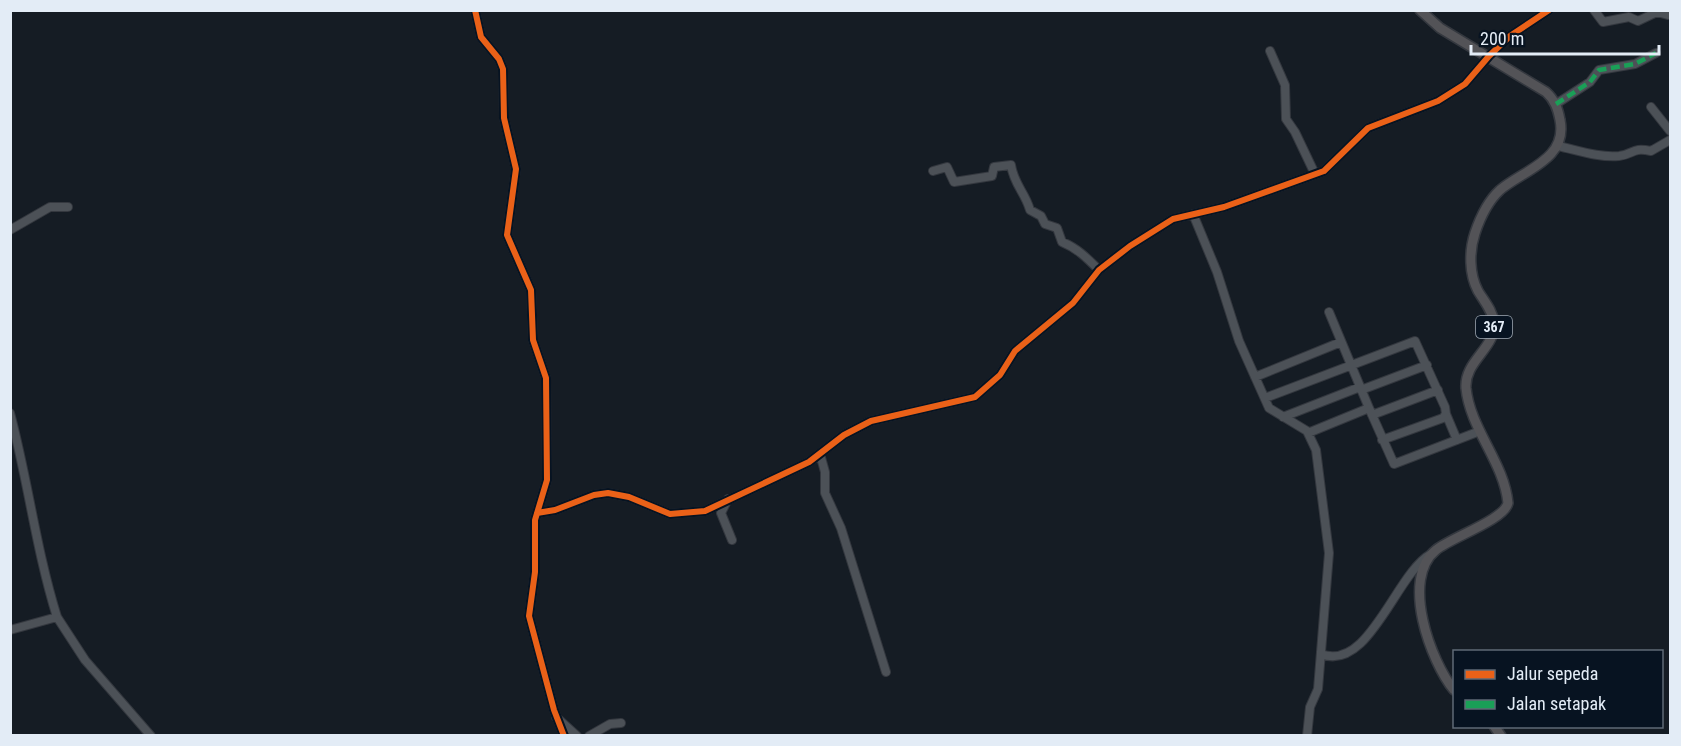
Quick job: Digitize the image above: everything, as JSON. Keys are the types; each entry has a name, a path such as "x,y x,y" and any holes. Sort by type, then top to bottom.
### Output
{"main road":[{"path":"1420,10 1440,28 1546,92 1556,105 1562,128 1558,146"},
{"name":"367","path":"1431,554 1456,537 1507,509 1505,488 1466,392 1466,377 1472,363 1492,335 1494,324 1492,313 1473,280 1471,256 1475,232 1485,210 1499,191 1542,162 1558,146"},
{"path":"1431,554 1421,580 1423,621 1434,658 1453,687"}],"street":[{"path":"476,10 481,37 499,59 503,69 504,118 516,168 507,235 531,290 533,340 546,378 547,480 534,532 534,582 529,616 556,717 564,735"},
{"path":"537,513 608,493 629,497 675,515 705,511 792,471 820,454 844,435 871,421 975,397 999,375 1015,351 1073,303 1099,270 1164,223 1224,207 1315,174 1331,165 1368,128 1454,92 1465,84 1489,56 1519,28 1549,10"},
{"path":"1594,10 1603,22 1629,17 1636,21 1656,12 1668,15"},
{"path":"1270,51 1285,85 1286,119 1295,132 1315,174"},
{"path":"1556,105 1590,82 1599,70 1635,64 1656,53"},
{"path":"1651,106 1671,131"},
{"path":"1558,146 1603,156 1620,156 1637,148 1651,151 1671,140"},
{"path":"933,171 948,168 954,182 992,176 994,166 1011,165 1016,185 1024,194 1030,210 1041,216 1044,224 1057,228 1062,242 1079,249 1083,257 1099,270"},
{"path":"10,230 50,207 68,207"},
{"path":"1192,214 1217,272 1239,341 1269,408 1308,433 1316,450 1328,529 1329,553 1318,689 1310,707 1307,735"},
{"path":"1329,312 1394,464 1480,431"},
{"path":"1265,399 1414,340 1418,342 1457,440"},
{"path":"1255,377 1341,342"},
{"path":"1283,417 1427,365"},
{"path":"1308,433 1438,390"},
{"path":"1382,440 1443,418 1446,414"},
{"path":"11,418 18,435 23,472 41,557 57,617 78,652 151,735"},
{"path":"820,454 825,472 825,493 841,528 886,672"},
{"path":"729,498 721,513 732,540"},
{"path":"1321,654 1337,657 1360,643 1386,613 1413,567 1431,554"},
{"path":"10,630 57,617"},
{"path":"556,717 577,735"},
{"path":"589,735 610,724 621,723"}],"marked path":[{"path":"1556,104 1590,82 1599,70 1635,64 1656,53"}],"cycle path":[{"path":"475,10 481,37 499,59 503,69 504,118 516,169 507,235 531,290 533,340 546,378 547,480 535,520 535,572 529,616 554,710 564,736"},
{"path":"537,513 555,510 594,495 608,493 629,497 670,514 705,511 809,462 844,435 871,421 975,397 1000,375 1015,351 1073,303 1099,270 1130,246 1173,219 1224,207 1324,171 1368,128 1438,101 1465,84 1510,36 1549,10"}]}
